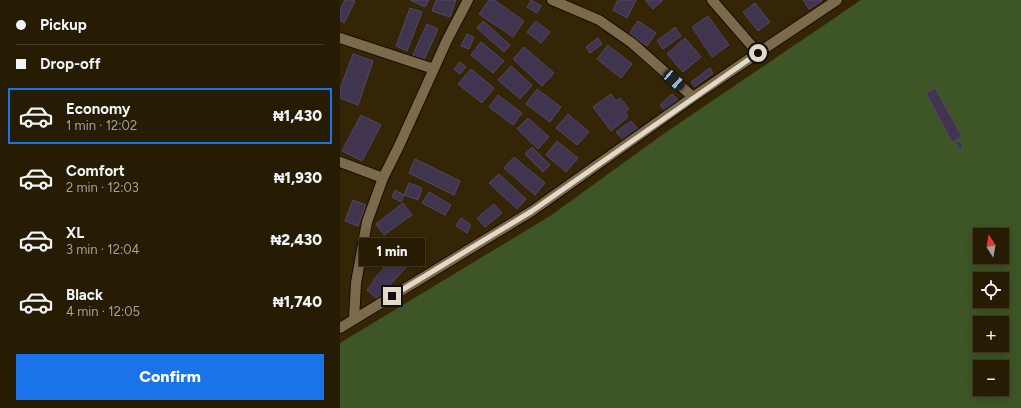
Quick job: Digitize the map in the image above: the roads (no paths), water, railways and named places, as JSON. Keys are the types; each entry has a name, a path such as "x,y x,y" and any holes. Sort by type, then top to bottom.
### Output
{"street":[{"path":"354,319 356,283 367,222 383,178 447,40 468,0"},
{"path":"552,0 599,20 632,43 693,97"},
{"path":"712,0 758,53"},
{"path":"340,328 532,211 693,97 837,0"},
{"path":"340,38 434,69"},
{"path":"340,162 383,178"}]}
